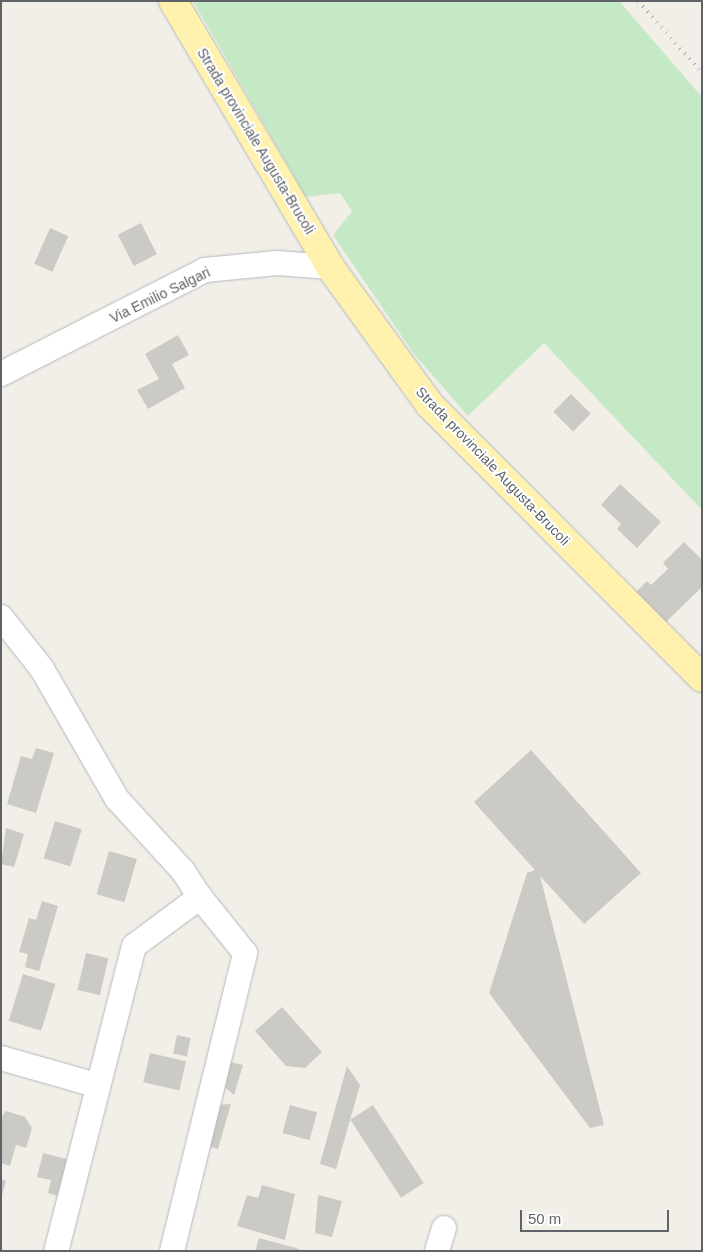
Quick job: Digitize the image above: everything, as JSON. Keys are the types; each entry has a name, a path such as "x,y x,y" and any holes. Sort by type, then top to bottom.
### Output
{"main road":[{"name":"Strada provinciale Augusta-Brucoli","path":"173,1 330,267 430,405 702,678"}],"street":[{"name":"Via Emilio Salgari","path":"1,374 205,270 269,263 330,267"},
{"path":"1,617 42,669 117,799 183,871 200,897 245,953 172,1251"},
{"path":"56,1251 96,1085 134,946 200,897"},
{"path":"1,1058 96,1085"},
{"path":"437,1251 444,1228"}],"green space":[{"path":"193,1 619,1 702,97 702,510 544,343 468,416 414,354 333,235 352,211 340,193 306,197"}],"building":[{"path":"141,223 157,254 134,266 118,235"},
{"path":"50,228 68,236 52,272 34,264"},
{"path":"178,335 189,355 172,364 185,388 148,409 137,390 159,379 145,354"},
{"path":"571,394 591,414 573,431 553,412"},
{"path":"620,484 661,522 637,548 617,529 621,524 601,505"},
{"path":"684,542 702,560 702,587 666,622 636,592 647,581 651,585 668,569 663,563"},
{"path":"36,748 54,753 36,813 7,804 21,756 32,759"},
{"path":"531,750 641,873 584,924 540,876 604,1125 590,1128 489,993 527,873 535,870 474,802"},
{"path":"55,821 82,829 70,866 44,858"},
{"path":"6,828 24,834 14,867 1,864"},
{"path":"109,851 137,859 124,902 97,894"},
{"path":"42,901 58,906 39,971 25,967 28,954 19,952 29,918 36,920"},
{"path":"86,953 108,958 100,995 77,990"},
{"path":"23,974 56,984 41,1031 9,1021"},
{"path":"282,1007 322,1052 305,1068 286,1066 255,1031"},
{"path":"177,1035 191,1038 187,1056 173,1054"},
{"path":"150,1053 186,1061 179,1091 143,1082"},
{"path":"226,1061 243,1065 234,1095 220,1083"},
{"path":"347,1066 360,1085 336,1169 320,1164"},
{"path":"231,1104 218,1149 205,1145 215,1105"},
{"path":"290,1105 317,1112 310,1140 282,1133"},
{"path":"373,1105 424,1183 401,1198 350,1120"},
{"path":"6,1111 25,1117 32,1128 26,1148 16,1145 10,1166 1,1163 1,1117"},
{"path":"43,1153 70,1160 61,1197 48,1193 51,1180 37,1177"},
{"path":"1,1179 6,1181 2,1195 1,1195"},
{"path":"262,1185 295,1194 285,1240 237,1226 247,1195 258,1198"},
{"path":"318,1195 342,1201 332,1237 315,1233"},
{"path":"259,1238 296,1248 303,1251 255,1251"}],"railway":[{"path":"638,1 702,73"}]}
